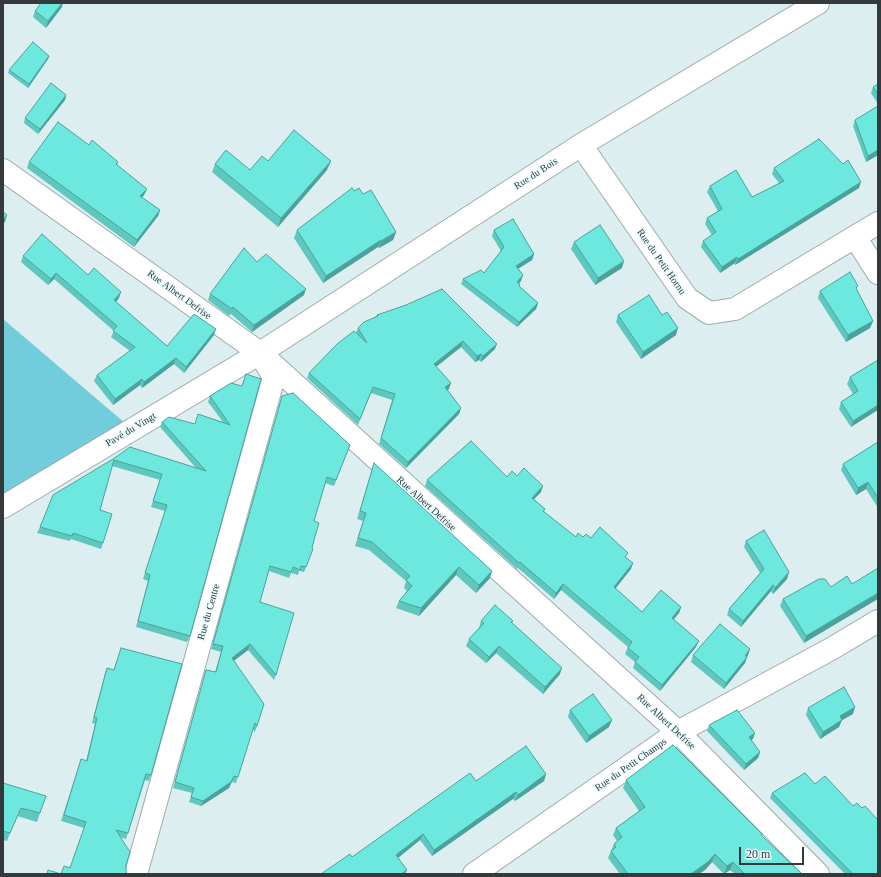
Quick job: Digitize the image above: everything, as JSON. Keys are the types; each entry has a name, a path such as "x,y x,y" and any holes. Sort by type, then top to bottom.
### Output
{"street":[{"name":"Rue du Bois","path":"260,353 581,145 818,3"},
{"name":"Rue du Petit Hornu","path":"581,145 687,298 708,313 735,309 878,223"},
{"name":"Rue Albert Defrise","path":"3,170 260,353 678,732 818,874"},
{"path":"855,237 878,273"},
{"name":"Pavé du Vingt","path":"3,507 260,353"},
{"name":"Rue du Centre","path":"136,874 274,377 260,353"},
{"name":"Rue du Petit Champs","path":"474,874 678,732 831,649 878,621"}],"shaded area":[{"path":"3,319 132,429 3,507"}],"building":[{"path":"41,3 62,3 48,21 35,11"},
{"path":"33,42 49,56 29,84 9,70"},
{"path":"51,83 66,95 40,129 25,118"},
{"path":"878,84 878,94 873,87"},
{"path":"878,106 878,150 868,156 855,120"},
{"path":"58,122 89,145 92,140 118,162 116,164 147,189 140,196 160,210 137,240 29,162"},
{"path":"294,130 331,161 281,218 215,164 226,150 250,170 262,156 268,161"},
{"path":"819,139 843,164 848,160 861,182 738,259 737,257 722,267 703,241 716,232 707,218 722,209 710,186 736,170 752,197 784,181 774,168"},
{"path":"352,188 354,191 359,188 363,194 371,190 396,232 381,240 326,276 297,230"},
{"path":"3,212 7,215 3,220"},
{"path":"513,219 534,254 516,266 523,275 517,282 520,284 519,286 538,303 519,322 463,279 481,270 484,273 504,247 494,230"},
{"path":"600,225 624,261 598,278 574,242"},
{"path":"42,234 88,275 94,268 121,292 114,300 167,346 194,314 216,329 186,367 176,358 144,382 142,379 115,399 97,375 135,347 113,331 117,326 56,273 51,279 23,256"},
{"path":"244,248 257,262 266,254 306,289 254,325 233,307 232,309 210,294"},
{"path":"850,272 858,286 856,288 873,321 848,335 820,291"},
{"path":"442,289 497,344 483,356 481,354 477,356 463,341 434,364 451,383 445,387 461,408 408,462 381,438 395,394 373,387 360,419 309,373 337,344 354,331 367,343 358,328 364,322 378,316 377,315 406,305"},
{"path":"649,295 662,315 667,312 678,328 643,352 618,315"},
{"path":"878,360 878,405 853,421 841,402 858,391 850,377"},
{"path":"246,374 261,379 190,636 138,621 150,575 145,573 167,505 153,501 162,474 114,460 100,510 112,514 103,543 73,533 72,536 40,527 53,495 130,447 206,471 162,422 169,417 195,424 198,414 230,425 210,396 231,383 242,386"},
{"path":"293,393 350,445 336,480 327,477 314,521 319,523 313,549 306,567 301,566 300,570 293,567 291,572 270,566 260,602 294,613 276,675 250,644 232,658 264,704 257,726 255,723 238,777 234,776 231,782 203,801 191,797 194,788 175,782 206,670 216,672 223,646 213,644 282,396"},
{"path":"471,441 507,477 512,471 517,476 524,468 543,486 532,498 545,509 543,511 576,537 578,533 583,537 586,534 591,538 600,527 628,553 625,557 633,563 614,587 642,612 661,590 681,607 672,618 699,641 662,685 635,662 639,657 628,648 632,642 563,584 556,593 520,562 519,563 427,480"},
{"path":"878,442 878,498 868,482 858,488 843,464"},
{"path":"374,463 492,571 479,585 459,567 421,608 399,601 412,586 406,580 410,576 372,542 358,538 366,513 360,511"},
{"path":"764,530 789,572 775,588 773,585 743,621 729,609 764,569 746,541"},
{"path":"878,568 878,593 806,636 783,599 819,579 825,579 831,587 847,576 852,584"},
{"path":"495,605 513,621 511,622 562,668 545,687 499,646 489,657 469,639 484,623 481,621"},
{"path":"720,624 750,649 745,656 747,657 726,683 693,655"},
{"path":"121,648 182,664 151,775 146,774 128,833 116,830 130,852 126,865 126,872 128,874 61,874 64,866 70,868 86,822 64,815 81,759 87,761 97,718 94,717 107,668 114,670"},
{"path":"844,687 855,707 840,716 842,720 823,732 808,708"},
{"path":"593,694 612,720 589,736 570,710"},
{"path":"737,710 755,733 749,737 760,752 746,764 709,725"},
{"path":"673,745 762,834 761,835 802,874 745,874 733,862 727,866 715,854 708,862 691,874 628,874 611,851 616,847 614,844 622,837 616,828 645,807 626,780"},
{"path":"526,746 546,774 518,795 516,792 434,850 423,834 396,855 407,870 401,874 321,874 350,854 352,857 470,773 476,781"},
{"path":"805,773 815,784 825,776 853,806 857,803 862,808 865,806 878,820 878,874 853,874 772,793"},
{"path":"3,783 46,796 40,813 21,808 10,833 3,831"},
{"path":"48,870 61,874 47,874"}]}
